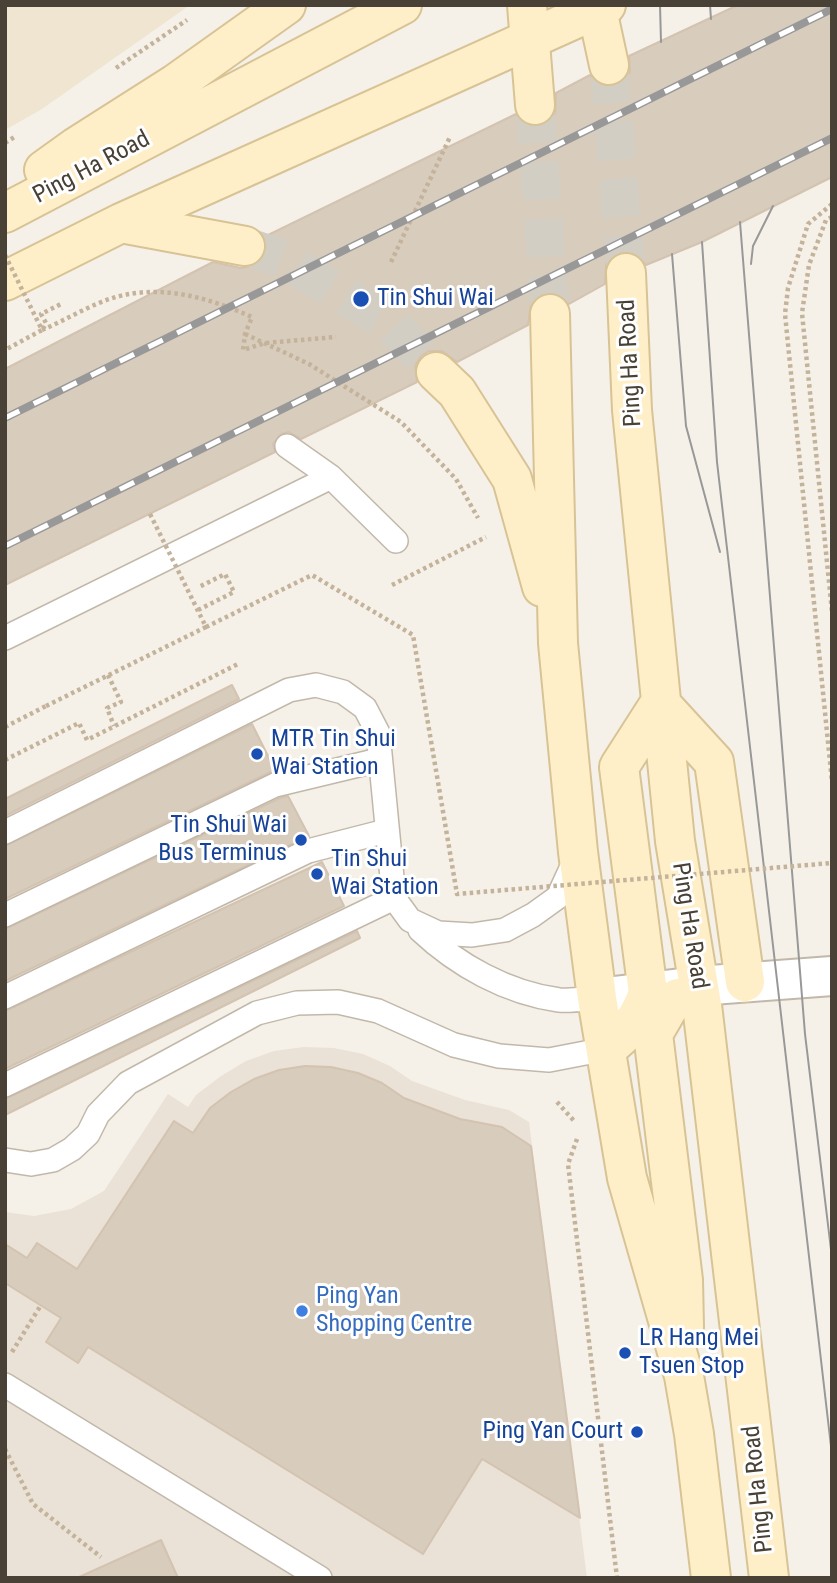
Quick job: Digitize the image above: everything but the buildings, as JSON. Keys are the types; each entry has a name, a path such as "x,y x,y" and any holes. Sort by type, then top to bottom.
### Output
{"street":[{"path":"5,198 76,147 175,84 286,5"},
{"name":"Ping Ha Road","path":"5,213 402,5"},
{"path":"5,281 528,23 599,7 609,65"},
{"path":"528,23 535,104"},
{"path":"121,223 245,246"},
{"name":"Ping Ha Road","path":"626,273 632,410 674,841 700,996 769,1578"},
{"path":"550,314 558,643 597,998 627,1178 684,1376 694,1434 711,1578"},
{"path":"436,372 457,392 512,479 558,643"},
{"path":"606,1049 626,1034 640,1013 648,993 619,767 660,703 714,762 745,982"},
{"path":"597,998 648,993 700,996 745,982 832,976"},
{"path":"606,1049 653,1034 700,996"},
{"path":"653,1034 683,1280 684,1376"}],"lane":[{"path":"288,446 331,477 397,541"},
{"path":"5,638 331,477"},
{"path":"5,832 289,690 316,685 343,692 365,708 378,733 394,898 410,920 454,960 485,977 560,1000 597,998"},
{"path":"5,915 275,785 379,760"},
{"path":"5,996 308,851 386,831"},
{"path":"410,920 438,933 472,935 505,930 558,897 579,852"},
{"path":"5,1085 394,898"},
{"path":"5,1160 32,1164 53,1160 72,1149 88,1134 98,1114 128,1083 257,1013 297,1003 338,1002 378,1012 454,1045 499,1056 549,1060 606,1049"},
{"path":"5,1385 320,1578"}],"path":[{"path":"391,262 450,137"},
{"path":"832,204 808,224 788,288 785,314 832,782"},
{"path":"832,217 826,220 809,265 802,313 832,612"},
{"path":"5,255 42,330"},
{"path":"5,350 42,330 116,297 154,292 188,294 216,301 252,317 245,334 243,350 265,343 336,337"},
{"path":"42,330 46,323 41,314 63,303"},
{"path":"245,334 309,363 401,422 456,479 488,537 392,585"},
{"path":"150,514 206,627"},
{"path":"198,610 234,592 225,574 199,587"},
{"path":"5,727 312,575 413,635 457,894 832,863"},
{"path":"5,761 79,723 87,740 238,664"},
{"path":"108,675 121,702 107,708 114,726"},
{"path":"557,1102 581,1129 568,1164 617,1578"},
{"path":"5,1363 41,1305"},
{"path":"5,1449 33,1504 101,1557"}],"shaded area":[{"path":"5,5 190,5 42,109 5,130"},
{"name":"Ping Yan Court","path":"304,1047 334,1048 363,1054 390,1066 412,1081 465,1100 509,1110 529,1122 587,1578 5,1578 5,1212 34,1216 71,1209 104,1191 168,1094 188,1107 196,1095 246,1061 274,1051"}],"tunnel":[{"path":"609,65 626,273"},
{"path":"535,105 550,314"},
{"path":"245,246 283,259 391,324 436,372"}],"tram line":[{"path":"660,5 661,42"},
{"path":"710,5 711,19"},
{"path":"751,264 753,246 773,206"},
{"path":"740,222 805,1034 832,1258"},
{"path":"702,242 717,462 832,1455"},
{"path":"672,254 686,426 720,552"}],"railway":[{"path":"5,418 832,9"},
{"path":"5,546 832,138"}],"place":[{"name":"Tin Shui Wai","path":"361,299"},
{"name":"MTR Tin Shui Wai Station","path":"257,754"},
{"name":"Tin Shui Wai Bus Terminus","path":"301,840"},
{"name":"Tin Shui Wai Station","path":"317,874"},
{"name":"Ping Yan Shopping Centre","path":"302,1311"},
{"name":"LR Hang Mei Tsuen Stop","path":"625,1353"},
{"name":"Ping Yan Court","path":"637,1432"}]}
